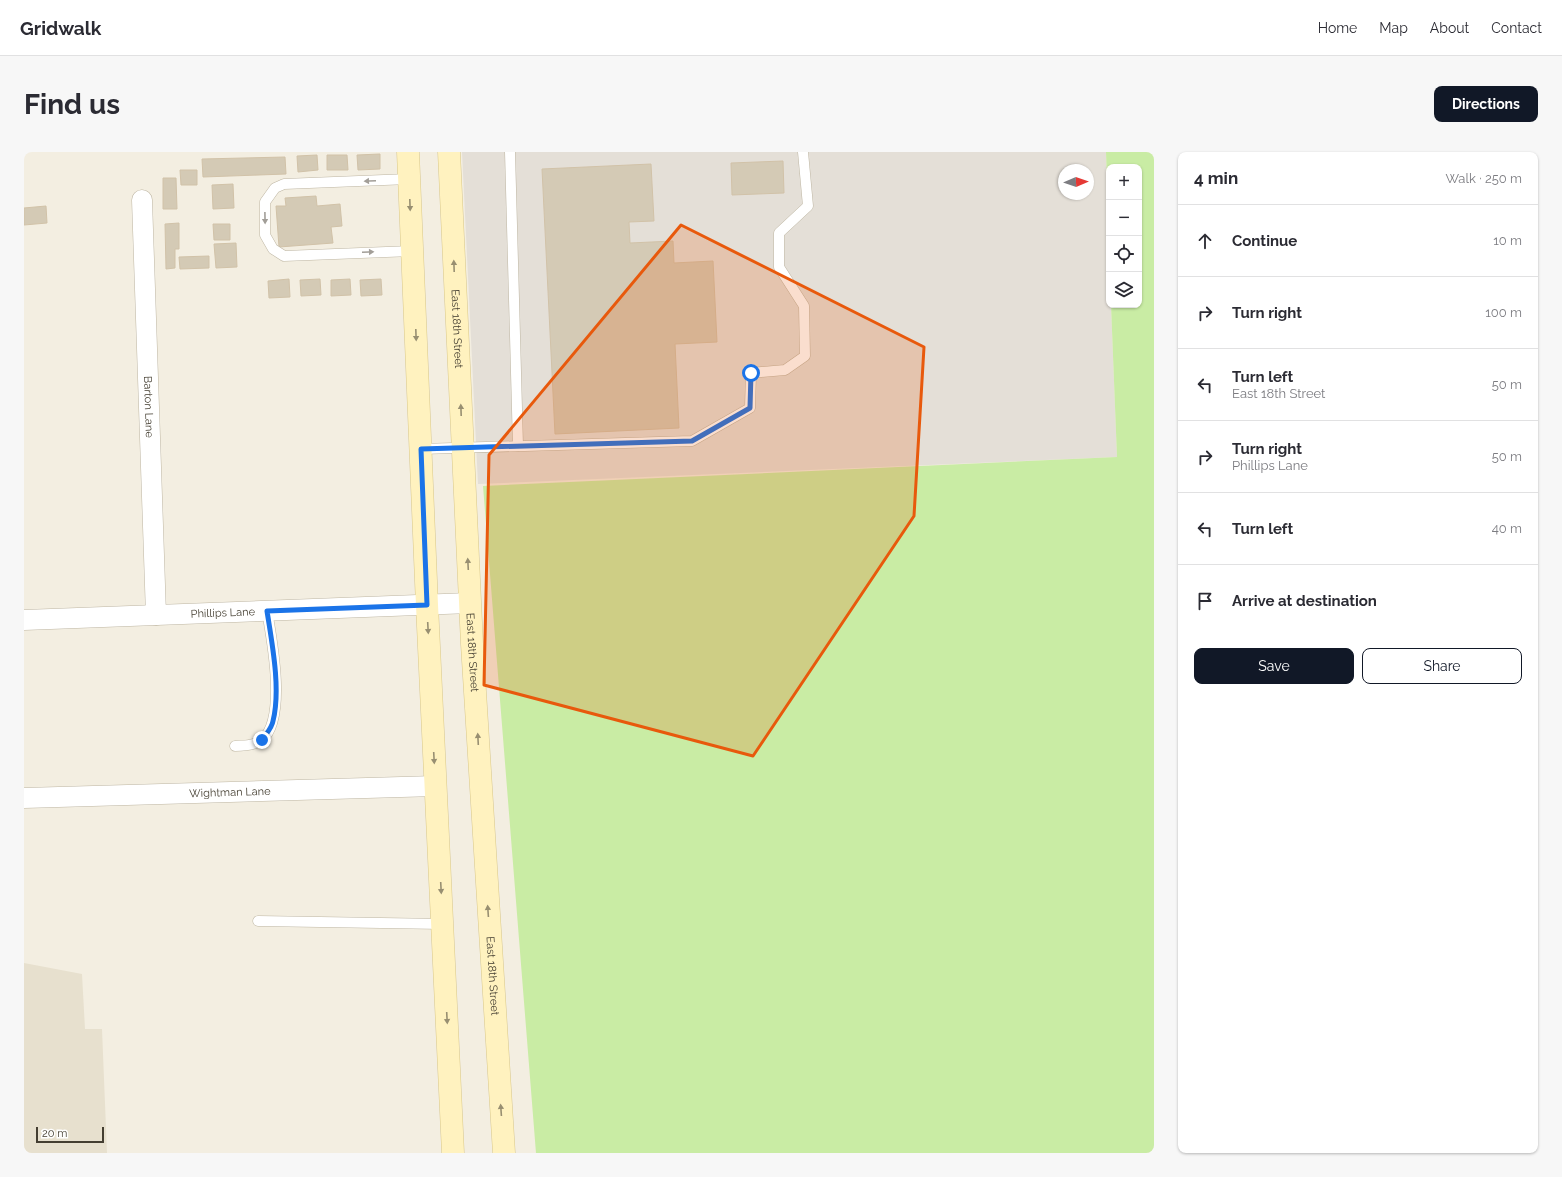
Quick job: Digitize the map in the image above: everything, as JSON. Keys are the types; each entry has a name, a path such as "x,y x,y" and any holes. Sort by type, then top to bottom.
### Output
{"main road":[{"path":"408,152 427,605 454,1153"},
{"name":"East 18th Street","path":"449,152 470,603 504,1153"}],"street":[{"name":"Barton Lane","path":"142,200 156,615"},
{"name":"Phillips Lane","path":"24,620 470,603"},
{"name":"Wightman Lane","path":"24,798 436,786"}],"lane":[{"path":"510,152 518,446"},
{"path":"421,449 462,449 692,441 750,408 751,373 785,370 805,356 804,306 779,267 779,233 808,206 803,152"},
{"path":"409,179 284,184 275,188 265,202 265,235 273,249 284,256 412,251"},
{"path":"235,746 246,746 262,740 273,722 276,693 273,650 267,611"},
{"path":"258,921 442,924"}],"highlighted area":[{"path":"681,225 924,347 914,516 753,756 484,685 489,455"}],"shaded area":[{"path":"462,152 1106,152 1106,308 1111,308 1117,457 478,484"},
{"path":"24,963 82,974 85,1029 102,1029 107,1153 24,1153"}],"green space":[{"path":"1106,152 1154,152 1154,1153 536,1153 483,486 1117,457 1111,308 1142,308 1142,164 1106,164"}],"building":[{"path":"380,154 380,169 358,170 357,155"},
{"path":"317,155 318,170 298,172 297,156"},
{"path":"327,155 347,155 348,170 327,170"},
{"path":"285,157 286,174 203,177 202,159"},
{"path":"783,161 784,193 732,195 731,163"},
{"path":"651,164 654,221 629,222 630,243 673,241 674,263 713,261 717,342 675,344 679,428 555,434 542,169"},
{"path":"180,170 197,170 197,185 181,185"},
{"path":"163,178 176,178 177,209 163,209"},
{"path":"233,184 234,208 213,209 212,185"},
{"path":"316,196 317,206 340,204 342,226 331,227 333,243 279,247 276,206 286,206 285,198"},
{"path":"46,206 47,223 24,225 24,208"},
{"path":"179,223 179,249 175,249 175,268 166,269 165,224"},
{"path":"213,224 230,224 230,240 214,240"},
{"path":"236,243 237,267 216,268 214,244"},
{"path":"209,256 209,268 180,269 179,257"},
{"path":"289,279 290,297 269,298 268,281"},
{"path":"320,279 321,295 301,296 300,280"},
{"path":"350,279 351,295 331,296 331,280"},
{"path":"381,279 382,295 361,296 360,280"}],"route":[{"path":"262,740 273,722 276,693 273,650 267,611 427,605 421,449 462,449 692,441 750,408 751,373"}]}
